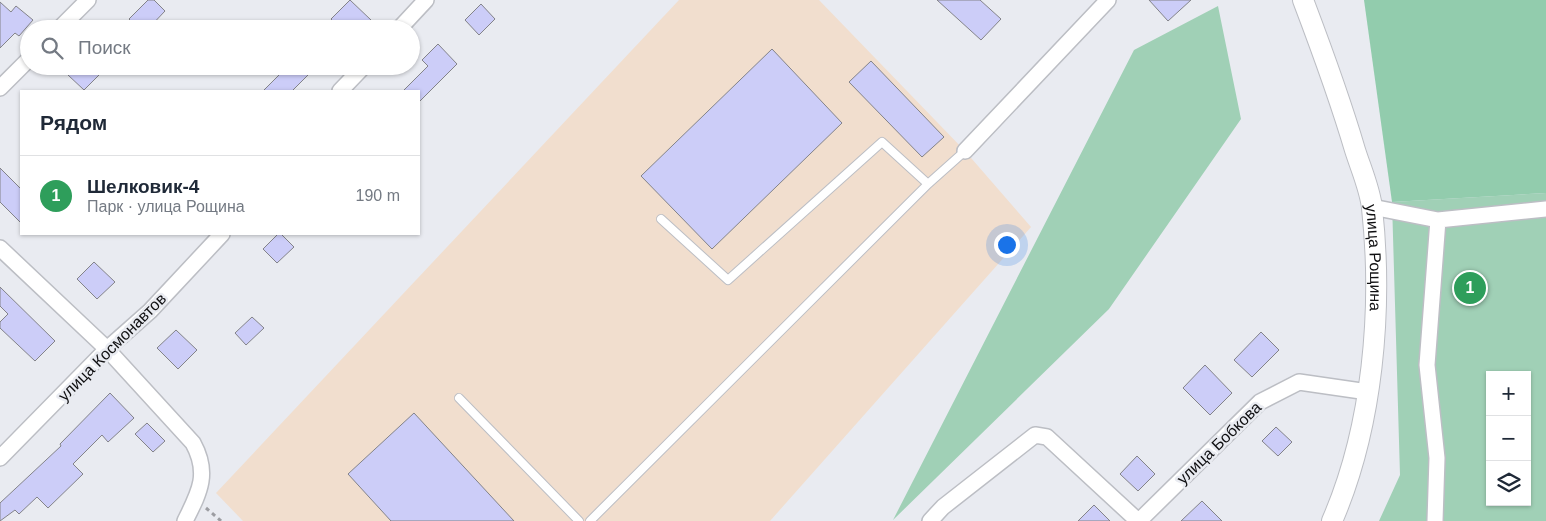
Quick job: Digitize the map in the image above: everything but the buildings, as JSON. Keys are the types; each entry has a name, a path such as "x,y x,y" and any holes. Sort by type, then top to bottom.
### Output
{"street":[{"path":"68,20 88,0"},
{"path":"407,20 426,0"},
{"path":"965,151 1108,0"},
{"name":"улица Рощина","path":"1303,0 1333,76 1372,207 1377,304 1368,392 1348,484 1332,521"},
{"path":"0,88 20,68"},
{"path":"341,90 355,75"},
{"path":"1372,207 1438,220 1546,209"},
{"path":"1435,521 1437,458 1427,365 1438,220"},
{"name":"улица Космонавтов","path":"0,458 107,349 150,311 221,235"},
{"path":"0,248 107,349 193,443 200,455 201,489 185,521"},
{"name":"улица Бобкова","path":"1138,521 1260,402 1299,382 1368,392"},
{"path":"930,521 943,507 1035,435 1046,437 1138,521"}],"lane":[{"path":"661,219 728,280 882,142 928,184"},
{"path":"590,521 928,184 965,151"},
{"path":"459,398 579,521"}],"shaded area":[{"path":"679,0 819,0 965,151 1031,227 770,521 243,521 216,493"}],"green space":[{"path":"1364,0 1546,0 1546,193 1392,202"},
{"path":"1218,6 1241,119 1109,309 893,520 1134,50"},
{"path":"1546,193 1546,521 1379,521 1400,475 1392,202"}],"place":[{"name":"Шелковик-4","path":"1470,288"}]}
